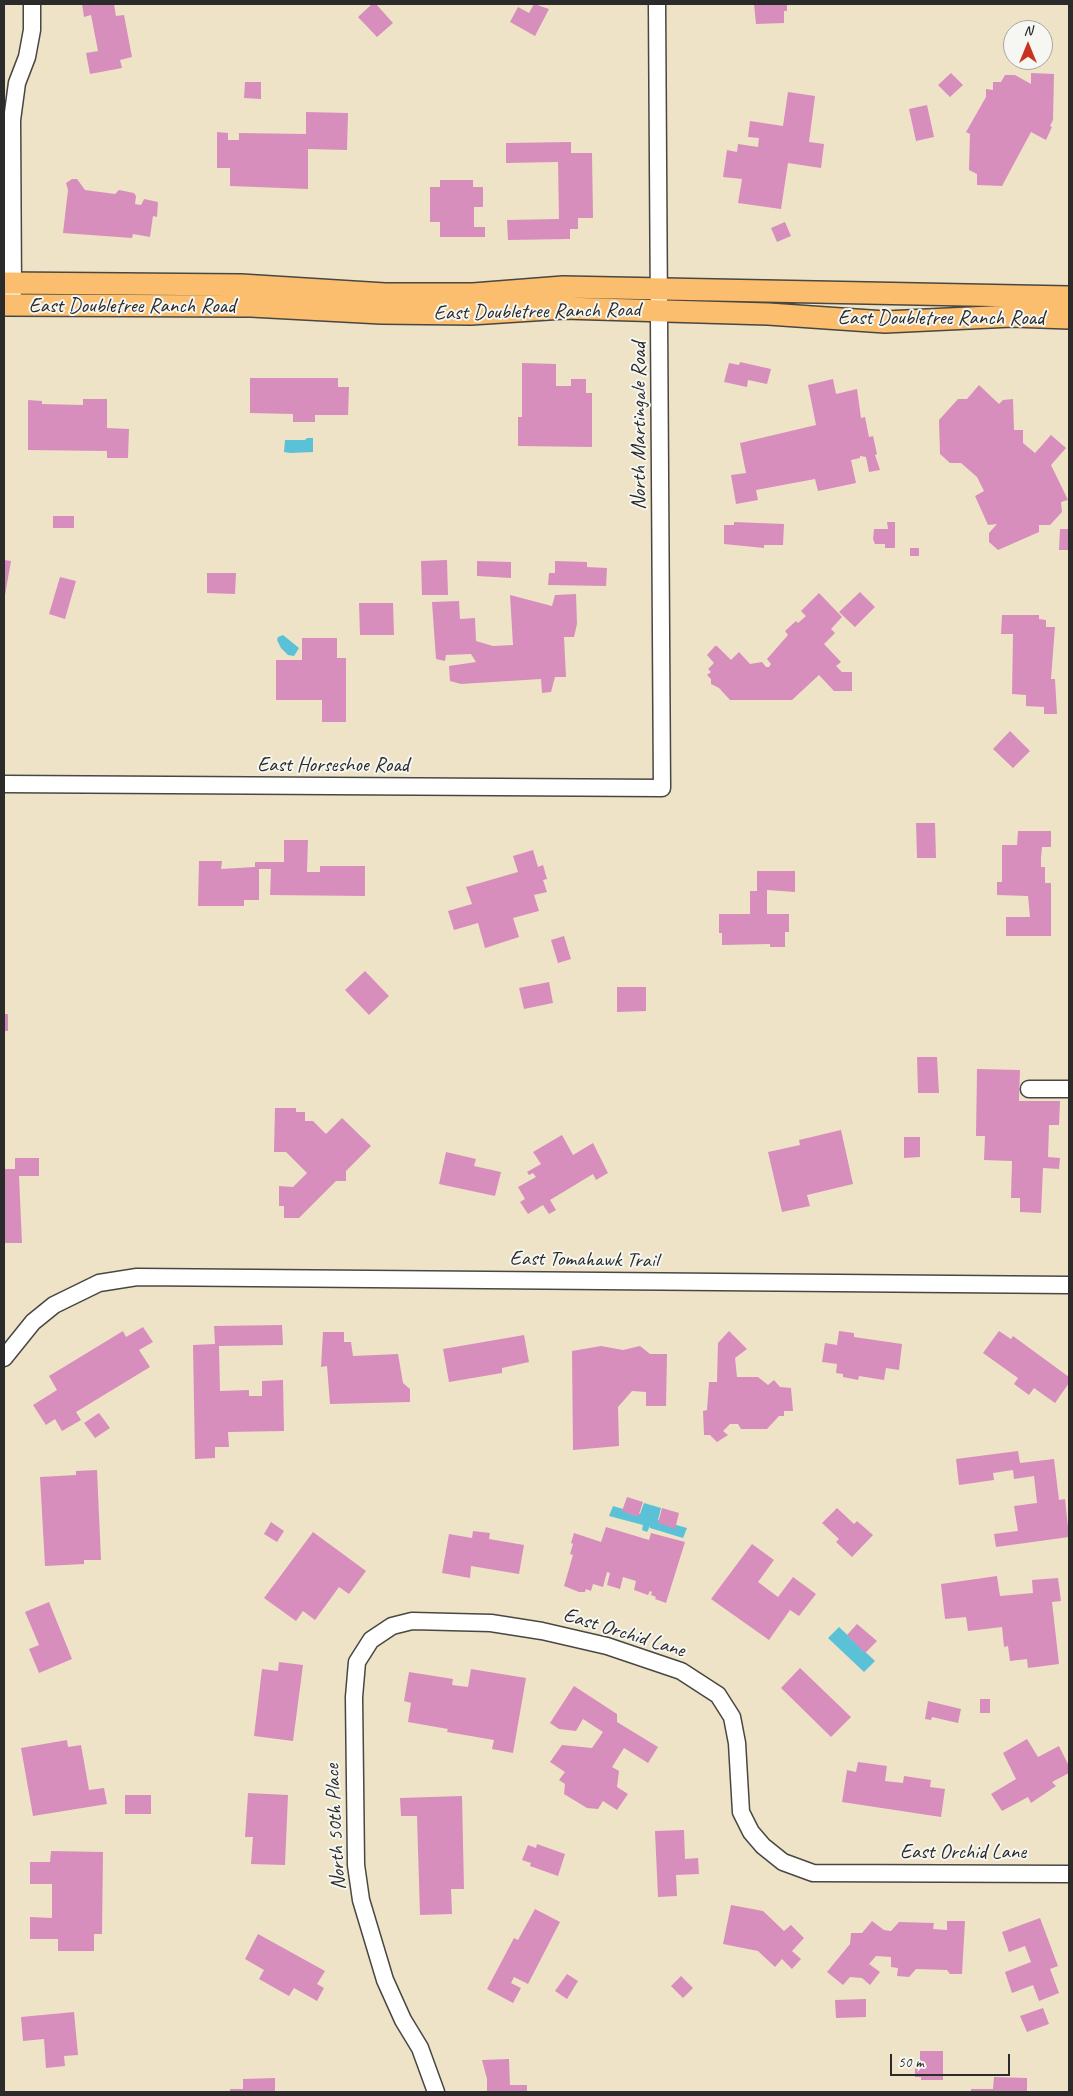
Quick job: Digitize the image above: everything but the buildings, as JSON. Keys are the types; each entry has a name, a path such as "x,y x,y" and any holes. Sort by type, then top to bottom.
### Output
{"main road":[{"name":"East Doubletree Ranch Road","path":"8,283 241,285 385,294 472,294 563,287 1069,297"},
{"path":"930,320 931,293"},
{"name":"East Doubletree Ranch Road","path":"8,305 250,306 382,313 461,314 564,308 660,310 885,322 1012,316 1069,318"}],"street":[{"path":"8,305 12,120 17,83 26,57 32,30 32,4"},
{"name":"North Martingale Road","path":"657,4 662,788"},
{"name":"East Horseshoe Road","path":"4,784 662,788"},
{"path":"1029,1088 1069,1089"},
{"name":"East Tomahawk Trail","path":"4,1358 33,1322 54,1306 99,1282 137,1277 1069,1286"},
{"name":"East Orchid Lane","path":"370,1640 392,1626 412,1621 491,1623 542,1631 607,1646 681,1671 718,1695 732,1718 737,1743 741,1812 751,1832 762,1846 783,1862 806,1870 813,1872 1069,1874"},
{"name":"North 50th Place","path":"370,1640 357,1662 354,1698 356,1865 361,1900 385,1980 403,2020 420,2048 436,2092"}],"water":[{"path":"313,438 313,452 284,452 285,440 305,440"},
{"path":"283,635 299,648 294,656 288,655 281,648 277,640 278,637"},
{"path":"644,1503 661,1508 658,1520 687,1528 683,1538 650,1528 650,1526 647,1532 642,1530 643,1525 609,1516 613,1506 640,1514"},
{"path":"839,1627 875,1661 864,1672 828,1638"}]}
